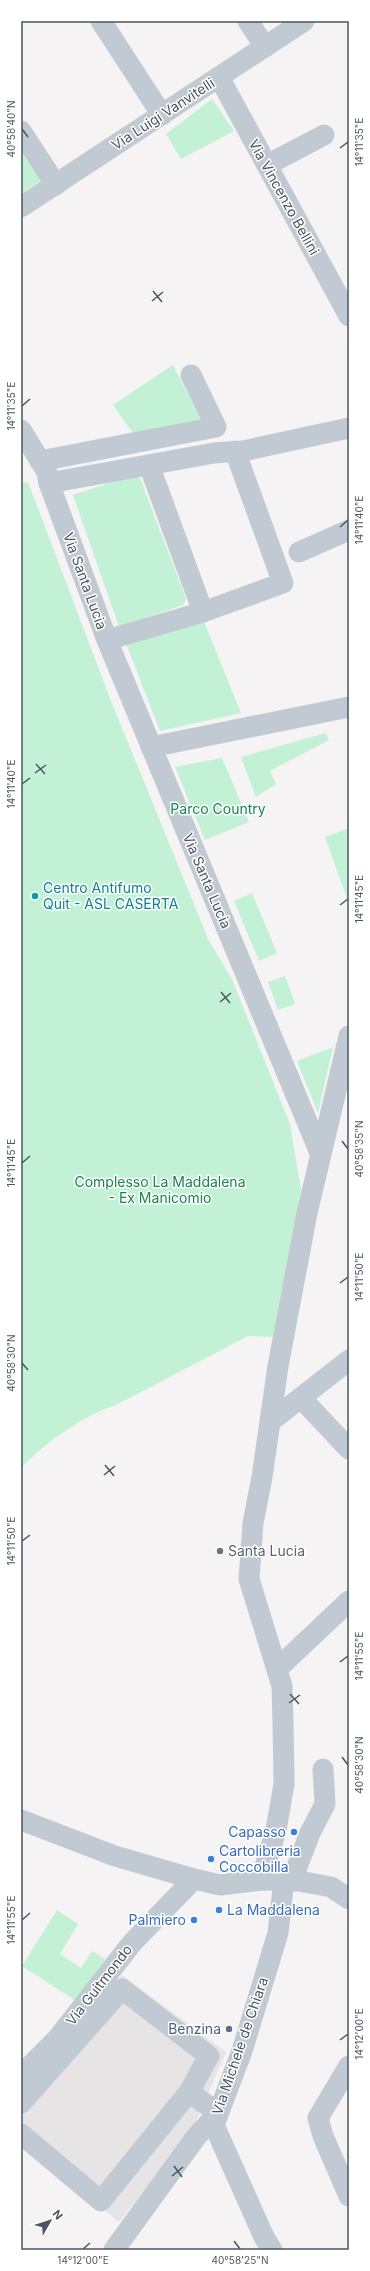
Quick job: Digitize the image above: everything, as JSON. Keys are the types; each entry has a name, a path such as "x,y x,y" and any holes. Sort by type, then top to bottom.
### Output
{"street":[{"path":"101,21 162,115"},
{"path":"248,21 265,47"},
{"name":"Via Luigi Vanvitelli","path":"21,207 304,21"},
{"name":"Via Vincenzo Bellini","path":"219,77 349,316"},
{"path":"21,131 56,185"},
{"path":"267,165 324,135"},
{"path":"45,472 216,427 190,375"},
{"path":"45,472 148,465 234,451 349,428"},
{"name":"Via Santa Lucia","path":"21,430 45,472 107,640 320,1153"},
{"path":"107,640 203,612 283,583 234,451"},
{"path":"148,465 203,612"},
{"path":"299,552 349,530"},
{"path":"151,747 349,707"},
{"path":"261,1880 276,1830 284,1784 282,1686 249,1579 252,1522 262,1477 278,1366 307,1213 320,1153 349,1036"},
{"path":"271,1421 349,1360"},
{"path":"301,1398 349,1449"},
{"path":"277,1669 349,1602"},
{"name":"Via Michele de Chiara","path":"272,2250 264,2237 214,2125 242,2050 278,1933 288,1880 325,1804 323,1769"},
{"path":"21,1820 115,1856 194,1879 220,1885 261,1880 288,1880 330,1888 349,1899"},
{"name":"Via Guitmondo","path":"21,2075 58,2038 132,1943 194,1879"},
{"path":"21,2103 122,1989 208,2056 190,2092 101,2201 21,2134"},
{"path":"349,2066 318,2118 323,2136 349,2196"},
{"path":"115,2250 196,2138 218,2113 190,2092"}],"shaded area":[{"path":"122,1975 226,2052 198,2117 188,2135 119,2222 21,2143 21,2090 83,2024"}],"green space":[{"path":"212,99 234,131 181,159 166,134"},
{"path":"21,148 42,180 21,194"},
{"path":"173,365 201,419 133,433 113,405"},
{"path":"130,476 140,478 186,599 183,605 119,627 73,495"},
{"name":"Complesso La Maddalena - Ex Manicomio","path":"28,482 111,701 209,941 232,979 290,1124 301,1190 274,1337 248,1336 116,1405 90,1416 53,1440 21,1468 21,483"},
{"path":"203,619 241,713 160,731 125,641"},
{"name":"Parco Country","path":"326,733 329,740 270,771 276,784 256,797 241,757"},
{"name":"Parco Country","path":"222,758 249,822 205,840 175,767"},
{"path":"349,828 349,904 325,837"},
{"path":"252,893 277,953 259,961 234,901"},
{"path":"285,976 295,1004 278,1010 268,982"},
{"path":"333,1047 318,1113 297,1061"},
{"path":"57,1910 78,1924 60,1954 81,1968 92,1951 105,1959 78,2002 22,1966"}],"place":[{"name":"Centro Antifumo Quit - ASL CASERTA","path":"35,896"},
{"name":"Santa Lucia","path":"220,1551"},
{"name":"Capasso","path":"294,1832"},
{"name":"Cartolibreria Coccobilla","path":"211,1859"},
{"name":"La Maddalena","path":"219,1910"},
{"name":"Palmiero","path":"194,1920"},
{"name":"Benzina","path":"229,2029"}]}
